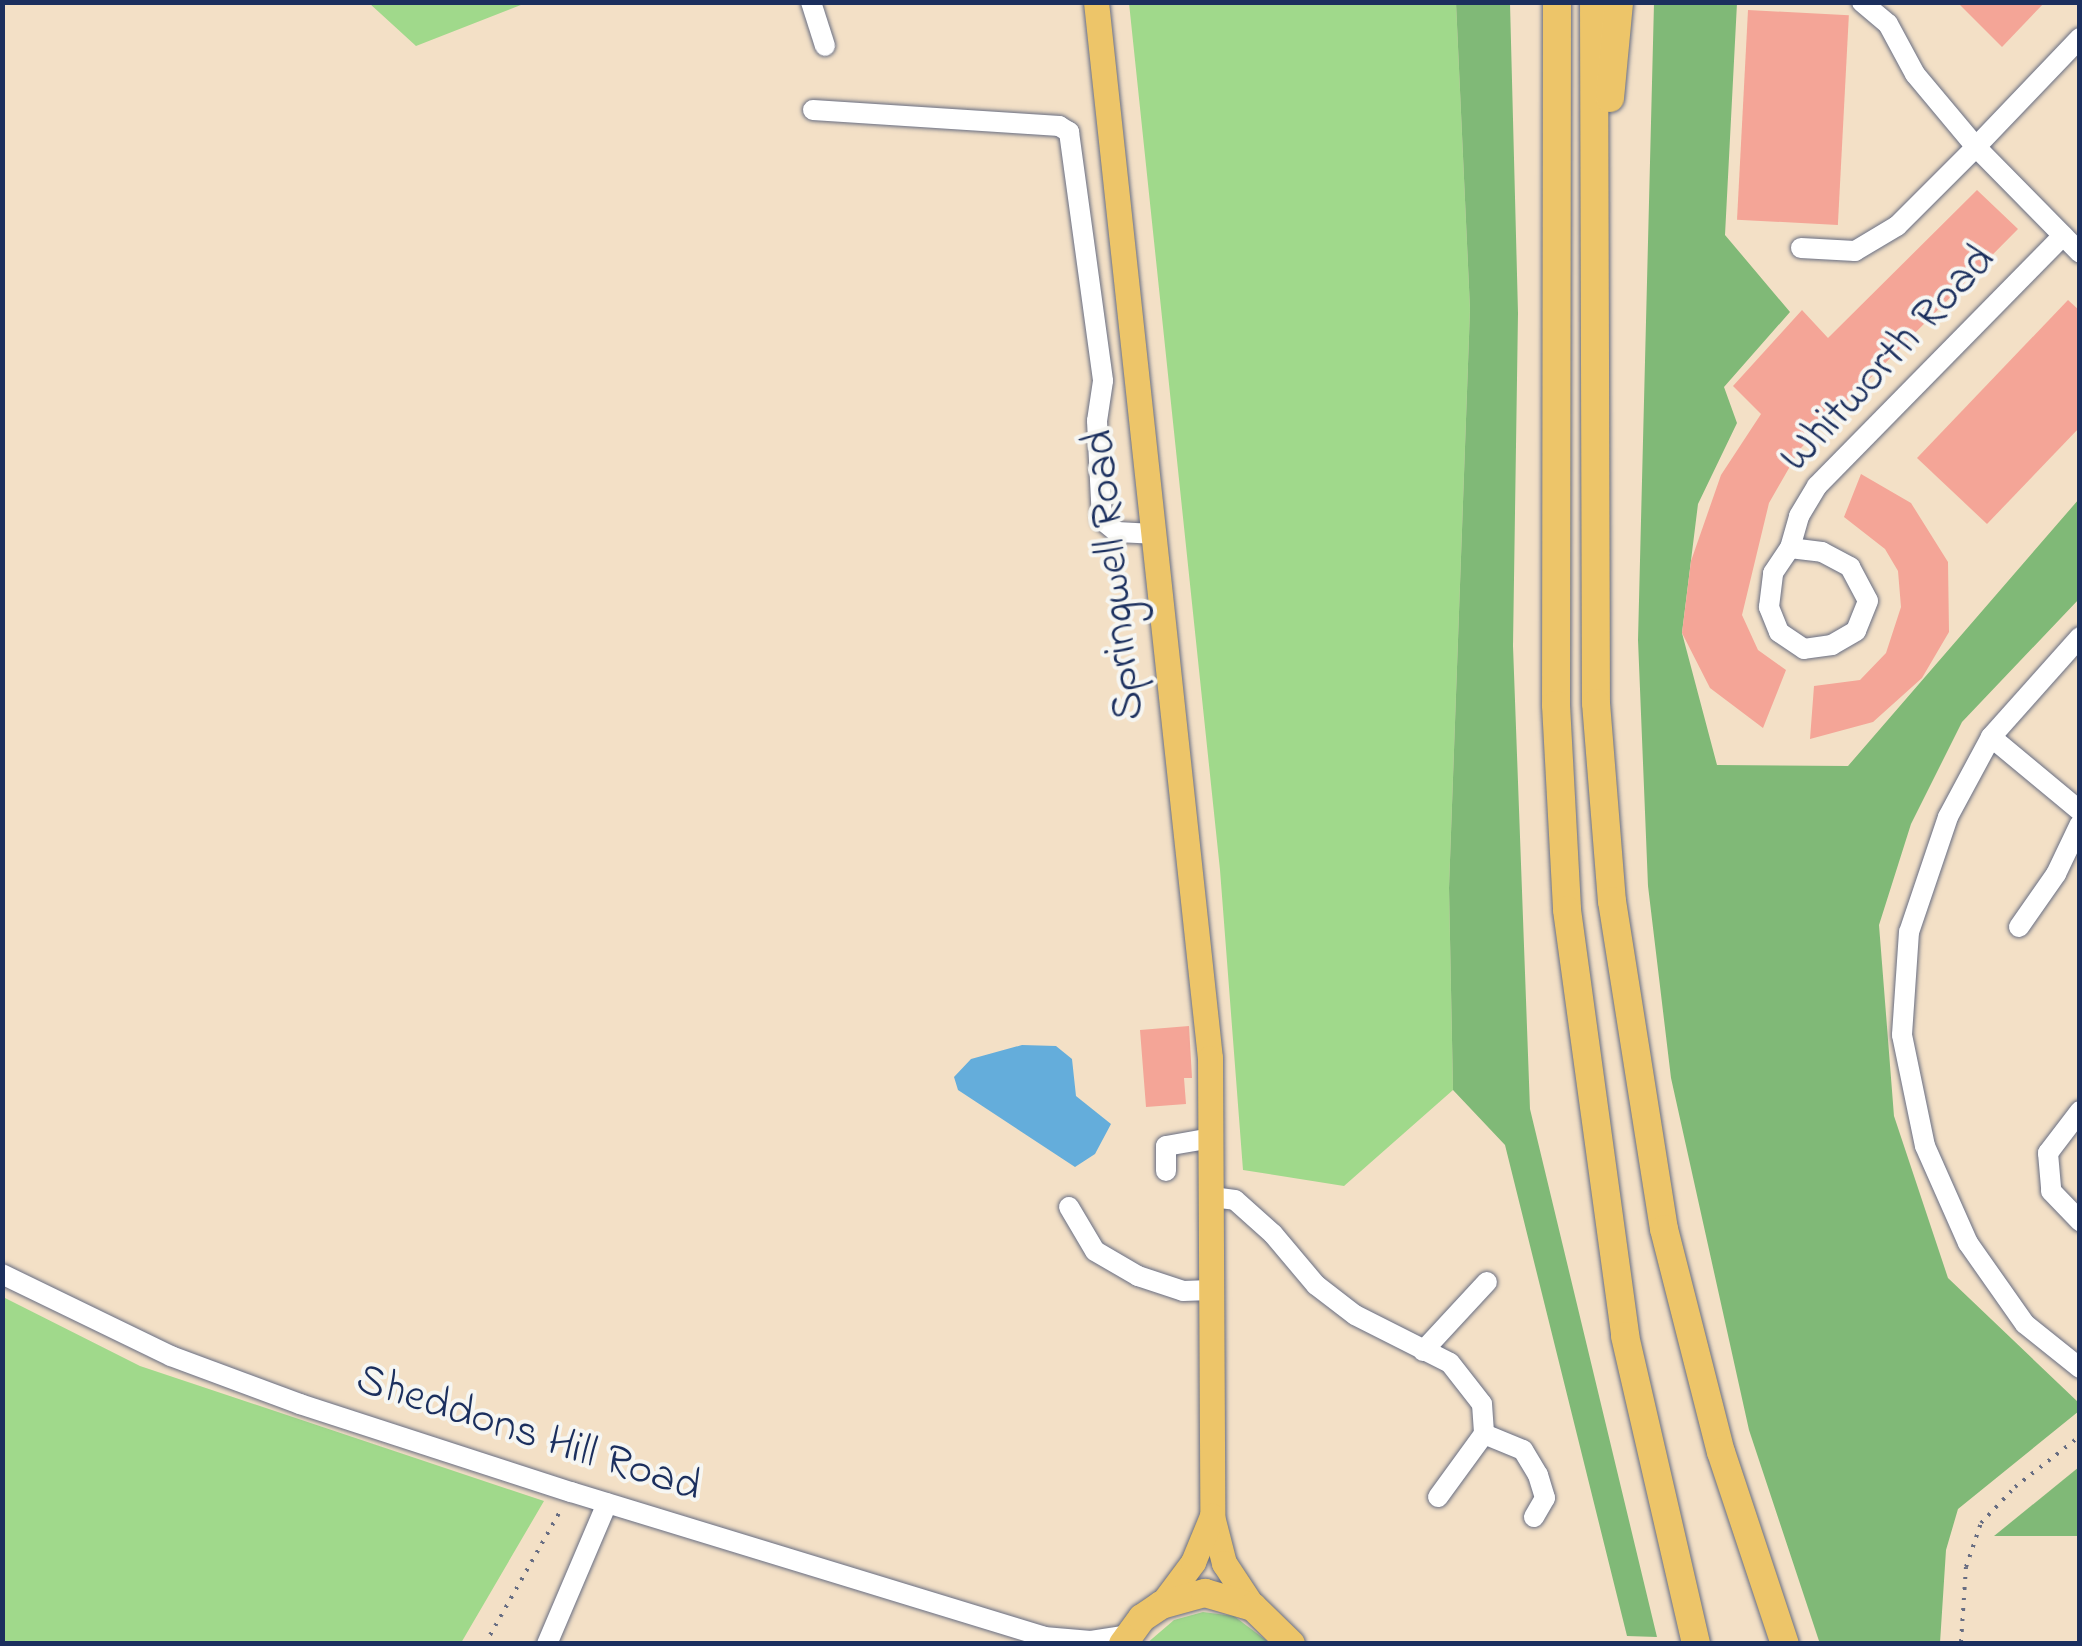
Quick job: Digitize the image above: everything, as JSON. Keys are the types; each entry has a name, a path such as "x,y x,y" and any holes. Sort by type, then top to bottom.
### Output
{"highway":[{"path":"1557,2 1556,667 1567,910 1625,1336 1696,1644"},
{"path":"1594,2 1596,704 1612,901 1664,1229 1721,1452 1786,1644"},
{"path":"1594,279 1619,2"},
{"path":"1125,1639 1161,1605 1205,1593 1254,1607 1292,1643"}],"main road":[{"name":"Springwell Road","path":"1096,2 1210,1058 1212,1516"},
{"path":"1161,1605 1192,1562 1212,1516"},
{"path":"1212,1516 1224,1563 1254,1607"}],"street":[{"path":"811,2 825,46"},
{"path":"1862,2 1888,24 1915,74 1976,146 2080,253"},
{"path":"1801,248 1855,251 1897,226 2080,38"},
{"path":"813,110 1059,126 1069,132 1102,381 1097,421 1102,520 1117,532 1152,534"},
{"name":"Whitworth Road","path":"1790,548 1822,552 1850,568 1868,601 1856,631 1832,645 1804,649 1779,632 1769,607 1774,573 1790,548 1798,516 1817,486 2063,236"},
{"path":"2080,636 1991,737 1948,817 1910,932 1902,1035 1925,1146 1968,1244 2025,1324 2080,1368"},
{"path":"1991,737 2080,811"},
{"path":"2019,927 2056,874 2080,824"},
{"path":"2080,1111 2048,1153 2051,1190 2080,1220"},
{"path":"1166,1170 1166,1146 1212,1138"},
{"path":"1212,1196 1235,1200 1273,1234 1316,1285 1355,1315 1450,1364 1482,1404 1484,1434 1438,1497"},
{"path":"1069,1207 1095,1251 1124,1268 1184,1291 1211,1290"},
{"name":"Sheddons Hill Road","path":"2,1274 190,1363 300,1404 1047,1640 1125,1639"},
{"path":"1423,1350 1487,1282"},
{"path":"1484,1434 1522,1450 1538,1475 1545,1498 1534,1517"},
{"path":"547,1644 608,1503"}],"path":[{"path":"2080,1436 2015,1488 1981,1523 1966,1567 1962,1643 2080,1643"},
{"path":"486,1644 571,1492"}],"green space":[{"path":"369,3 438,4 526,3 416,46"},
{"path":"1129,3 1456,3 1470,309 1449,888 1453,1090 1344,1186 1243,1170 1220,870"},
{"path":"1456,3 1510,3 1518,313 1513,646 1530,1109 1657,1637 1627,1636 1505,1145 1453,1090 1449,888 1470,309"},
{"path":"1654,3 1737,3 1725,235 1790,312 1724,387 1737,423 1698,504 1682,633 1717,765 1848,766 2079,499 2079,599 1962,722 1911,824 1879,925 1894,1116 1948,1278 2079,1403 2079,1411 1958,1509 1946,1550 1940,1643 1819,1641 1749,1430 1671,1078 1648,886 1638,640"},
{"path":"3,1297 140,1366 544,1501 461,1643 3,1643"},
{"path":"2079,1467 2079,1536 1994,1536"},
{"path":"1203,1612 1234,1616 1271,1644 1146,1644 1174,1620"}],"water":[{"path":"1022,1045 1056,1046 1072,1059 1076,1096 1111,1124 1095,1154 1075,1167 958,1090 954,1077 971,1059"}],"building":[{"path":"1957,2 2045,2 2002,47"},
{"path":"1748,10 1849,15 1838,225 1737,220"},
{"path":"1977,190 2018,229 1800,449 1769,503 1742,615 1758,650 1786,670 1763,728 1710,688 1682,633 1691,561 1721,475 1761,414 1733,386 1802,310 1828,338"},
{"path":"2068,300 2080,311 2080,427 1987,524 1917,458"},
{"path":"1861,474 1911,503 1948,562 1949,632 1922,678 1873,722 1810,739 1814,686 1860,680 1886,653 1901,607 1898,571 1885,549 1844,517"},
{"path":"1189,1026 1192,1078 1184,1078 1186,1104 1146,1107 1140,1030"}]}
